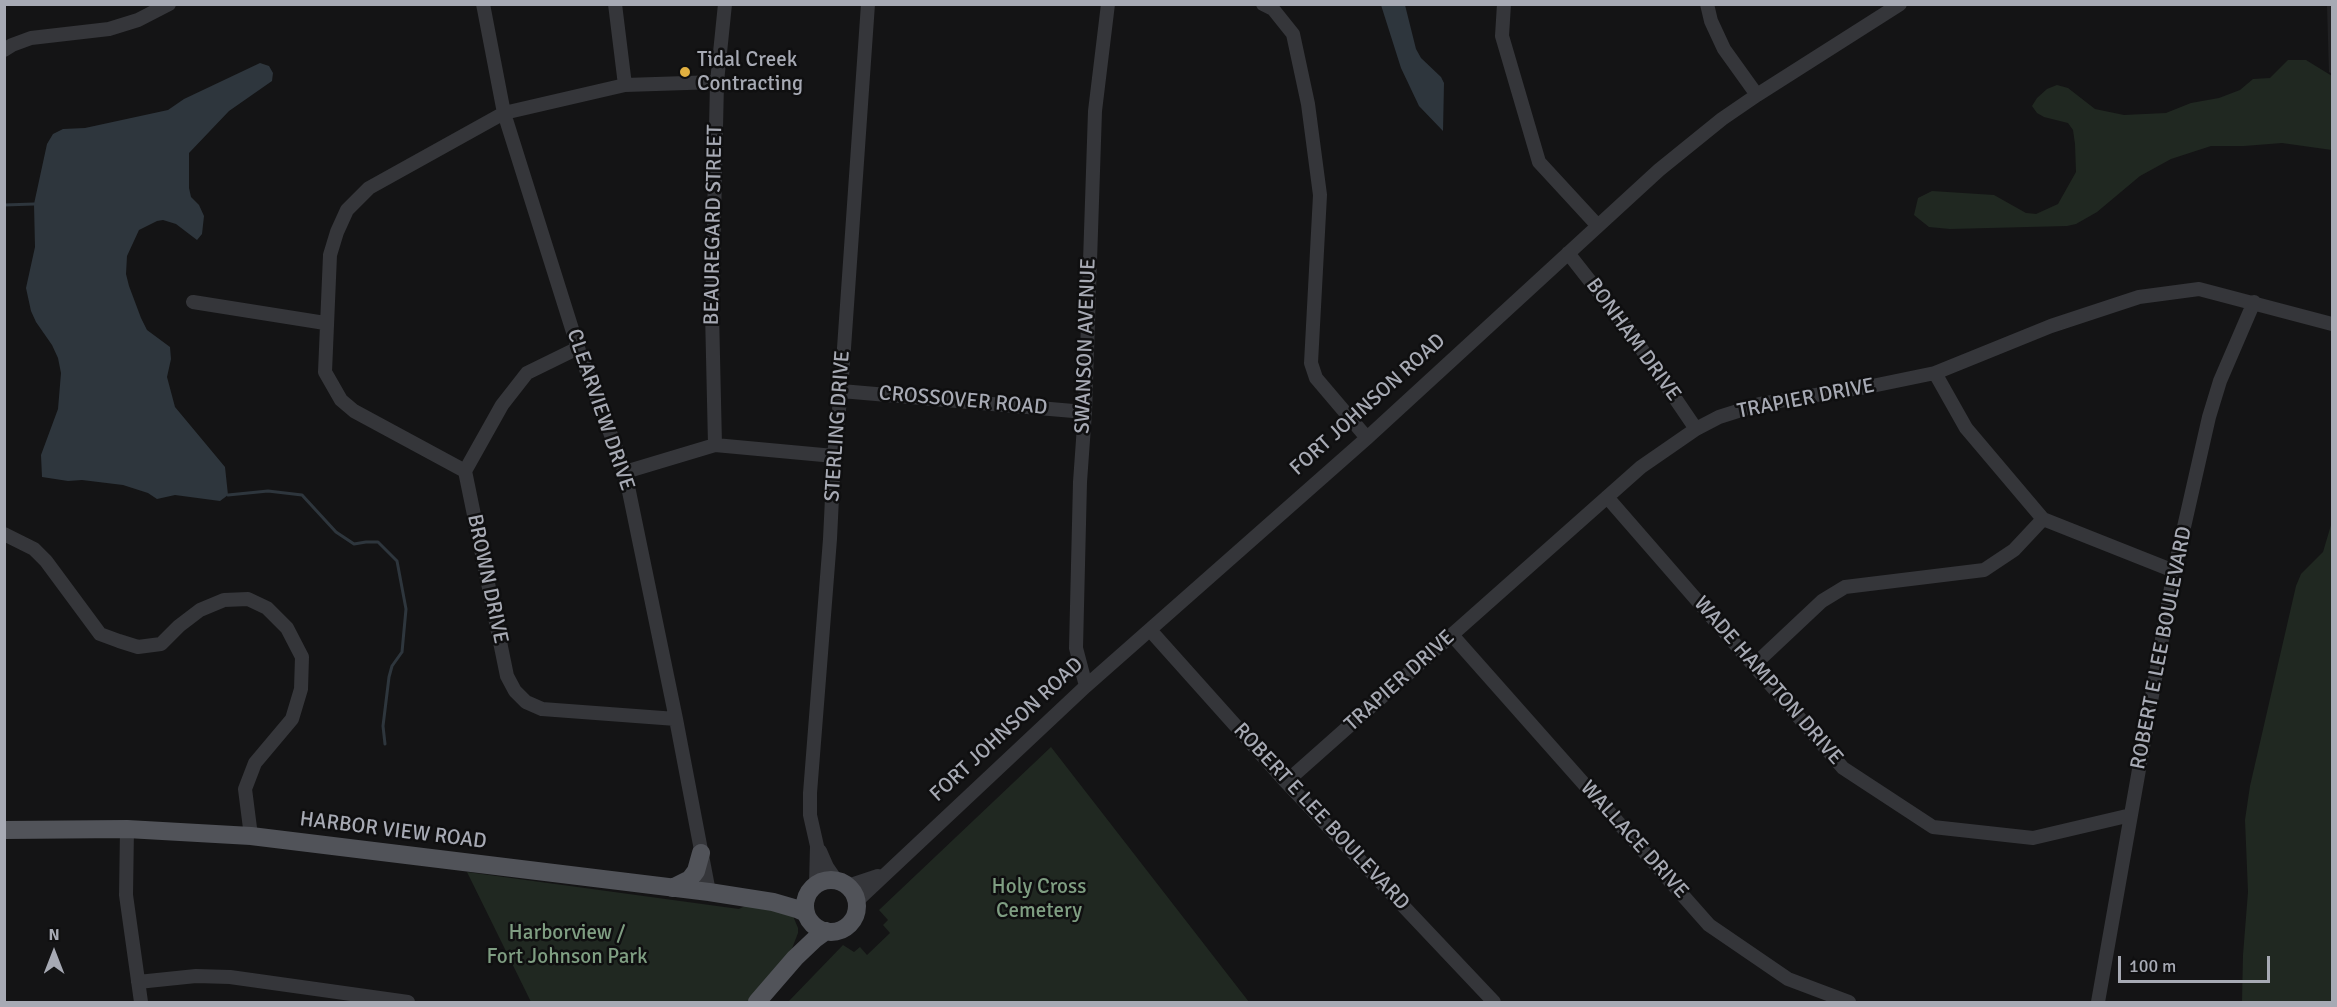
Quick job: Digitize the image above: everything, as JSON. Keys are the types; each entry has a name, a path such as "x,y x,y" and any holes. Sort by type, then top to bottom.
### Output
{"main road":[{"name":"HARBOR VIEW ROAD","path":"4,830 127,829 251,836 709,892 773,902 797,909 808,916"},
{"path":"672,888 690,879 696,871 701,853"},
{"path":"795,958 808,928 806,898 813,888 822,882 847,889 856,914 850,924 840,931 826,932 819,929 808,916"},
{"name":"HARBOR VIEW ROAD","path":"773,902 795,899 813,888"},
{"path":"758,1002 795,958 826,932"}],"street":[{"path":"4,50 31,38 109,29 138,20 169,4"},
{"name":"CLEARVIEW DRIVE","path":"483,4 504,113 578,348 625,472 709,892"},
{"path":"615,4 625,85"},
{"name":"BEAUREGARD STREET","path":"715,445 712,312 717,82 725,4"},
{"name":"STERLING DRIVE","path":"813,888 817,846 810,815 810,793 868,4"},
{"name":"SWANSON AVENUE","path":"1086,686 1076,648 1080,482 1085,412 1095,111 1108,4"},
{"path":"1263,4 1273,9 1293,34 1308,104 1320,195 1311,363 1316,378 1367,438"},
{"path":"1504,4 1502,36 1539,162 1598,226"},
{"path":"1707,4 1711,21 1724,49 1756,95"},
{"name":"FORT JOHNSON ROAD","path":"847,889 891,870 1086,686 1367,438 1659,170 1756,95 1900,4"},
{"path":"578,348 527,373 502,405 465,471 372,422 341,400 325,372 325,323 330,255 347,210 369,188 504,113 625,85 717,82"},
{"name":"BONHAM DRIVE","path":"1568,253 1630,332 1696,429"},
{"name":"TRAPIER DRIVE","path":"1286,782 1641,467 1696,429 1719,417 1760,404 1872,386 1935,373 2051,326 2139,297 2199,289 2332,324"},
{"path":"193,302 325,323"},
{"name":"ROBERT E LEE BOULEVARD","path":"2098,1002 2174,571 2209,417 2220,381 2254,302"},
{"path":"1935,373 1966,428 2043,519 2174,571"},
{"name":"CROSSOVER ROAD","path":"840,391 1085,412"},
{"path":"625,472 715,445 834,456"},
{"name":"BROWN DRIVE","path":"465,471 507,676 515,691 526,702 542,709 676,719"},
{"name":"WADE HAMPTON DRIVE","path":"1607,497 1755,664 1843,768 1933,827 2033,837 2132,815"},
{"path":"1755,664 1822,601 1845,587 1984,570 2014,550 2043,519"},
{"path":"4,534 34,549 100,634 119,641 138,647 161,644 200,610 224,600 248,599 267,608 287,628 302,657 301,689 292,720 255,763 244,789 251,836"},
{"name":"ROBERT E LEE BOULEVARD","path":"1150,630 1286,782 1494,1002"},
{"name":"WALLACE DRIVE","path":"1452,635 1709,925 1788,979 1849,1002"},
{"path":"127,829 126,895 141,1002"},
{"name":"STERLING DRIVE","path":"817,846 847,889"},
{"path":"138,982 196,975 212,976 330,997 408,1002"}],"shaded area":[{"path":"1381,5 1405,5 1416,49 1421,58 1441,77 1444,83 1443,131 1419,106 1401,68"},
{"path":"2327,5 2332,5 2332,74 2329,72"},
{"path":"260,63 269,66 273,73 272,81 229,111 189,153 189,188 191,197 199,205 204,216 202,234 197,240 176,224 163,220 157,221 139,230 127,256 126,274 141,318 147,330 170,347 171,359 167,377 175,407 225,467 228,495 220,501 175,495 157,499 148,493 123,485 42,477 41,455 58,409 61,373 52,345 31,311 26,288 35,247 34,204 47,144 53,134 63,129 85,128 168,110 184,99"}],"green space":[{"path":"2288,60 2306,60 2332,76 2332,150 2282,143 2211,146 2171,159 2140,176 2097,212 2076,224 2067,226 1950,229 1929,227 1914,215 1918,198 1932,191 1994,195 2026,213 2036,214 2058,204 2076,172 2075,144 2073,130 2068,123 2044,117 2032,106 2047,89 2057,85 2068,88 2095,109 2124,115 2166,113 2191,103 2219,98 2240,90 2253,79 2270,78"},
{"path":"2331,525 2332,1002 2242,1002 2248,892 2245,820 2250,786 2296,586 2301,574 2323,552"},
{"name":"Holy Cross Cemetery","path":"1051,747 1249,1002 788,1002 843,945 854,952 860,947 867,955 890,933 883,925 888,920 879,910"},
{"name":"Harborview / Fort Johnson Park","path":"467,872 739,909 747,905 783,910 793,916 798,933 791,951 750,1002 531,1002"}],"waterway":[{"path":"4,205 34,204"},
{"path":"228,495 268,491 302,495 336,532 354,544 378,542 397,561 406,609 402,652 392,666 389,677 383,726 385,744"}],"place":[{"name":"Tidal Creek Contracting","path":"685,72"}]}
